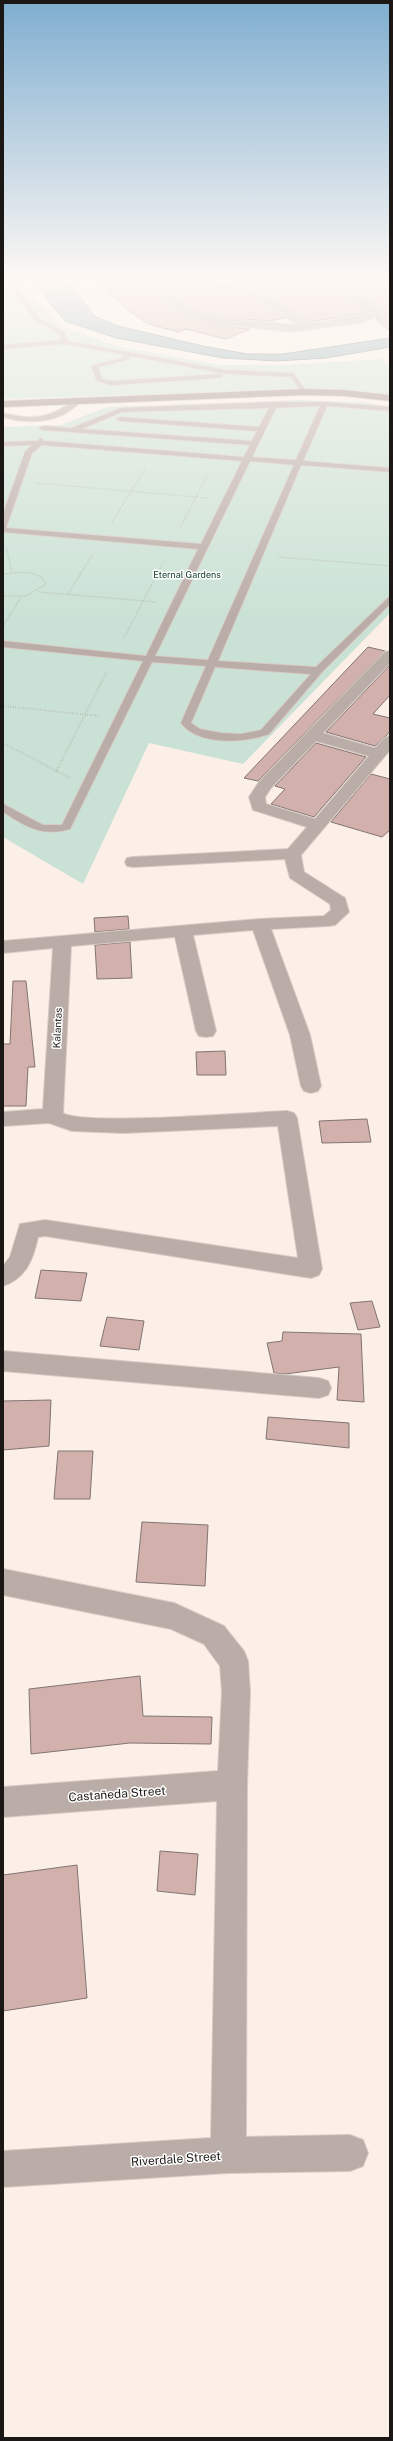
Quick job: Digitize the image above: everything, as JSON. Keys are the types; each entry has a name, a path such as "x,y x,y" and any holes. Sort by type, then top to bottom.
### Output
{"main road":[{"path":"3,404 304,392 344,393 390,398"}],"street":[{"path":"318,824 259,806 257,797 265,785 390,655"},
{"path":"313,735 376,758 390,766"},
{"path":"133,862 293,854 390,741"},
{"path":"3,947 260,924 329,921 340,912 339,902 296,874 293,854"},
{"path":"260,924 300,1036 311,1086"},
{"path":"182,932 206,1031"},
{"name":"Kalantas","path":"53,1116 62,941"},
{"path":"3,1119 53,1116 60,1121 72,1124 124,1126 287,1118 311,1269 45,1228 28,1230 21,1260 9,1275 3,1277"},
{"path":"3,1361 95,1368 263,1386 319,1388"},
{"path":"3,1582 174,1616 214,1635 234,1661 236,1692 232,1785 228,2155"},
{"name":"Castañeda Street","path":"3,1802 232,1785"},
{"name":"Riverdale Street","path":"3,2169 228,2155 350,2152"}],"lane":[{"path":"3,415 22,423 44,420 56,416 78,401"},
{"path":"3,807 39,828 54,831 66,827 118,718 149,659 274,404"},
{"path":"72,430 121,410 274,404 324,404 390,409"},
{"path":"324,404 214,664 186,723 196,731 243,738 256,737 265,732 320,670 390,599"},
{"path":"103,418 262,429"},
{"path":"3,526 29,452 40,443 44,420"},
{"path":"43,428 255,443"},
{"path":"3,444 21,440 40,443 390,470"},
{"path":"21,440 29,452"},
{"path":"3,530 204,547"},
{"path":"3,644 149,659 310,671 320,670"}],"path":[{"path":"56,772 216,457"},
{"path":"19,482 227,500"},
{"path":"5,542 12,572"},
{"path":"260,556 390,566"},
{"path":"3,574 12,572 29,572 42,577 46,584 39,592"},
{"path":"3,596 22,597 39,592 176,603"},
{"path":"3,626 22,597"},
{"path":"3,706 118,718"},
{"path":"3,743 56,772 87,784"}],"green space":[{"path":"3,390 280,390 3,399"},
{"path":"320,390 390,390 390,395"},
{"name":"Eternal Gardens","path":"296,400 362,402 390,407 390,613 243,764 149,743 83,884 3,837 3,427 61,425 107,407"}],"building":[{"path":"368,647 385,651 258,781 244,778"},
{"path":"390,665 390,695 373,714 390,718 390,731 386,736 375,746 326,732"},
{"path":"316,743 366,757 314,817 271,804 285,789 275,786"},
{"path":"371,774 390,779 390,830 382,837 331,822"},
{"path":"128,916 129,929 95,932 94,918"},
{"path":"130,942 132,978 97,979 95,945"},
{"path":"13,981 26,981 35,1067 28,1067 26,1106 3,1106 3,1044 10,1044"},
{"path":"225,1051 226,1075 197,1075 196,1052"},
{"path":"367,1119 371,1142 322,1143 319,1121"},
{"path":"41,1270 87,1273 81,1301 35,1298"},
{"path":"372,1301 380,1327 358,1330 350,1303"},
{"path":"107,1317 144,1321 139,1350 100,1346"},
{"path":"283,1332 361,1334 364,1402 337,1400 339,1367 285,1374 274,1373 267,1343 282,1341"},
{"path":"51,1400 49,1446 3,1450 3,1401"},
{"path":"268,1417 349,1423 349,1448 266,1439"},
{"path":"58,1451 93,1451 90,1499 54,1499"},
{"path":"142,1522 208,1525 205,1586 136,1582"},
{"path":"140,1676 143,1716 212,1717 211,1744 130,1743 31,1754 29,1689"},
{"path":"160,1851 198,1854 195,1895 157,1891"},
{"path":"77,1865 87,1998 3,2011 3,1875"}]}
